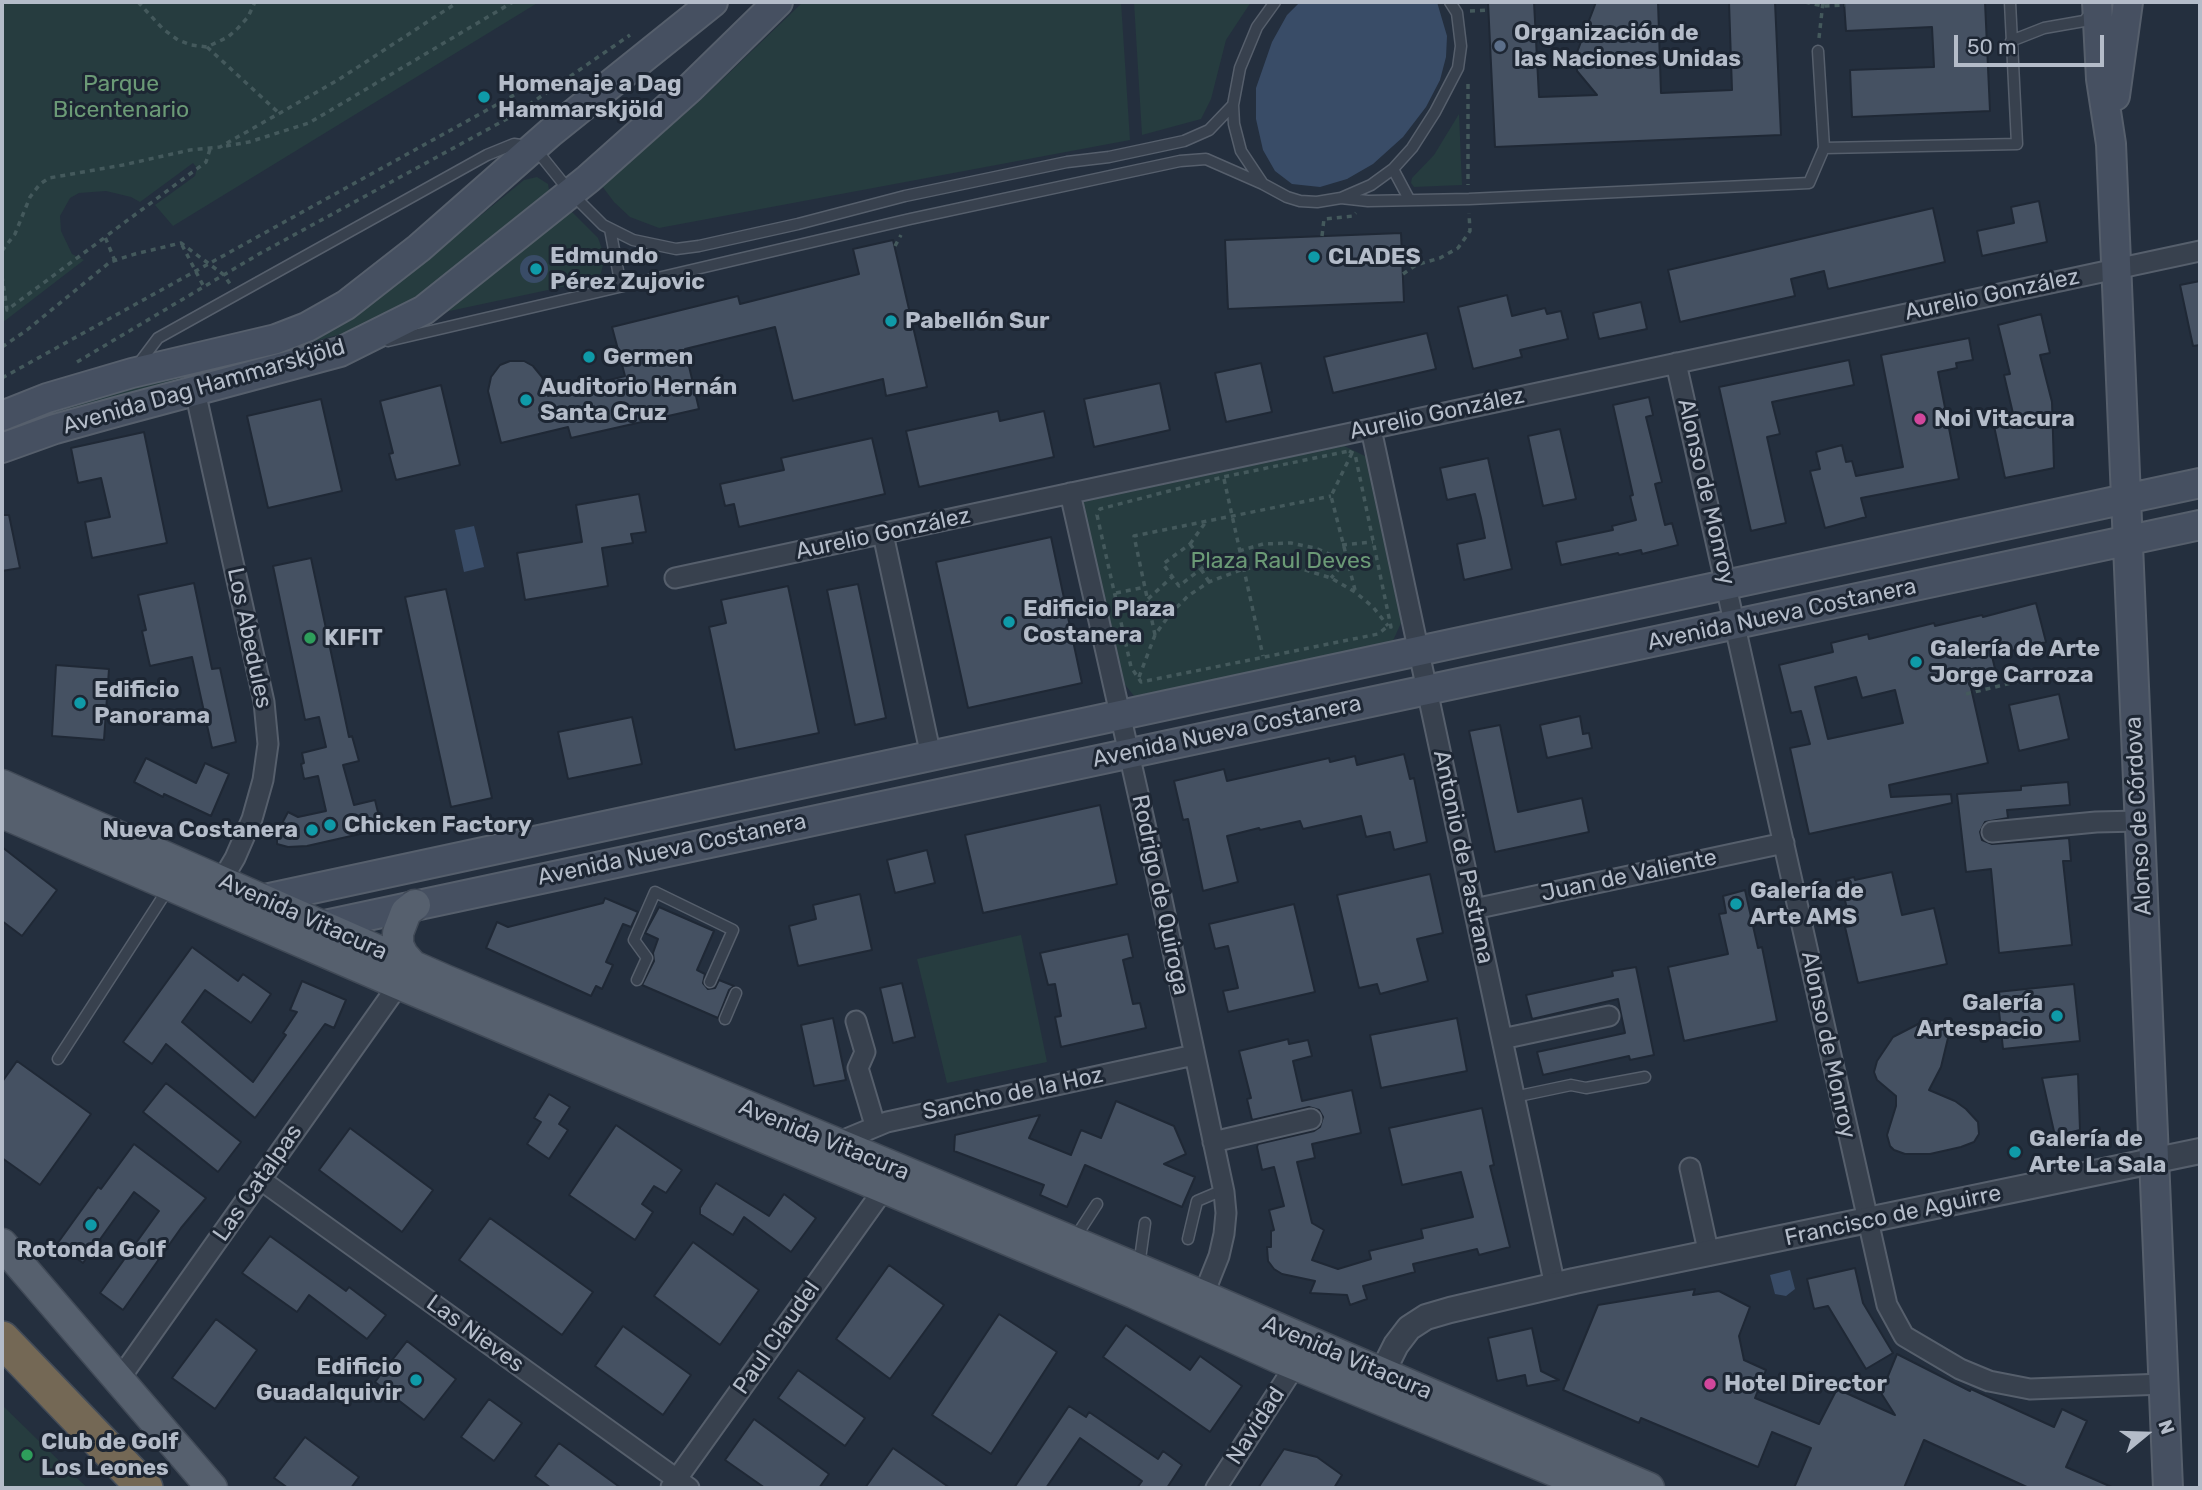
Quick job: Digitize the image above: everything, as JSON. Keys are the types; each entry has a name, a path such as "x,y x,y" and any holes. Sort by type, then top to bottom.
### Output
{"highway":[{"path":"2,1339 145,1488"}],"main road":[{"name":"Avenida Dag Hammarskjöld","path":"2,416 47,398 132,373 276,339 306,327 346,305 419,248 534,147 713,2"},
{"name":"Avenida Dag Hammarskjöld","path":"2,448 55,429 340,352 424,310 571,194 691,88 778,2"},
{"path":"2095,3 2128,3"},
{"name":"Alonso de Córdova","path":"2095,3 2101,79 2111,144 2168,1488"},
{"name":"Alonso de Córdova","path":"2111,144 2128,3"},
{"name":"Avenida Nueva Costanera","path":"260,909 678,812 2200,484"},
{"name":"Avenida Nueva Costanera","path":"323,927 415,905 2200,525"},
{"name":"Avenida Vitacura","path":"2,785 222,880 260,909 884,1189 1597,1488"},
{"path":"678,812 684,831 699,845"},
{"name":"Avenida Vitacura","path":"2,813 171,885 323,927 405,974 407,978 416,976 445,980 1203,1296 1641,1486"},
{"path":"405,974 398,933 406,912 415,905"},
{"path":"2,1244 212,1488"},
{"path":"1296,1364 1313,1353 1334,1353"}],"street":[{"name":"Aurelio González","path":"675,578 2200,251"},
{"name":"Alonso de Monroy","path":"1676,363 1887,1305 1904,1336 1960,1370 1989,1381 2030,1389 2164,1384"},
{"name":"Los Abedules","path":"195,391 264,702 268,744 263,780 252,818 222,880"},
{"name":"Antonio de Pastrana","path":"1371,429 1555,1286"},
{"name":"Rodrigo de Quiroga","path":"1070,493 1121,715 1223,1190 1226,1213 1224,1234 1219,1256 1203,1296"},
{"path":"883,534 931,757"},
{"path":"1992,832 2096,822 2139,821"},
{"name":"Juan de Valiente","path":"1474,909 1784,843"},
{"name":"Las Catalpas","path":"118,1381 405,974"},
{"path":"1502,1039 1609,1016"},
{"path":"856,1021 864,1052 858,1068 875,1125"},
{"name":"Sancho de la Hoz","path":"834,1144 875,1125 1194,1055"},
{"path":"1213,1142 1311,1119"},
{"name":"Francisco de Aguirre","path":"1382,1373 1396,1345 1409,1328 1426,1317 1555,1286 2200,1151"},
{"path":"1689,1168 1709,1255"},
{"name":"Las Nieves","path":"261,1180 679,1485"},
{"name":"Paul Claudel","path":"679,1485 884,1189"},
{"name":"Navidad","path":"1216,1488 1296,1364"}],"lane":[{"path":"1263,184 1241,151 1234,124 1233,105 1240,68 1257,27 1275,2"},
{"path":"340,352 910,219 1180,161 1206,159 1300,201 1317,202 1341,198 1371,185 1393,169 1412,148 1434,112 1458,68 1461,46 1457,13 1450,2"},
{"path":"1825,148 2017,144 2011,2"},
{"path":"2011,41 2044,27 2084,21 2095,3"},
{"path":"1341,198 1368,201 1469,199 1809,183 1825,148 1818,51"},
{"path":"132,373 158,338 487,155 514,144 534,147 571,194 591,215 610,229 633,240 676,249 699,246 905,196 1184,141 1209,130 1233,105"},
{"path":"1393,169 1409,199"},
{"path":"610,229 621,286"},
{"path":"58,1059 171,885"},
{"path":"636,980 647,958 634,940 655,892 733,930 710,982"},
{"path":"725,1019 736,993"},
{"path":"1514,1097 1571,1085 1587,1088 1645,1077"},
{"path":"1188,1239 1198,1201 1223,1190"},
{"path":"1072,1242 1097,1203"},
{"path":"1138,1270 1145,1223"}],"path":[{"path":"138,2 163,29 178,40 207,47 238,29 255,2"},
{"path":"220,147 338,80 458,2"},
{"path":"2,251 15,234 30,197 40,184 49,178 190,150 249,142 309,123 513,2"},
{"path":"1466,2 1467,12"},
{"path":"1805,2 1844,5"},
{"path":"1818,51 1823,4"},
{"path":"74,364 224,275 514,115 635,32"},
{"path":"207,47 280,114"},
{"path":"1403,274 1458,248 1470,231 1468,79"},
{"path":"2,378 516,94"},
{"path":"2,276 7,310 206,162 210,149"},
{"path":"1322,236 1324,219 1353,216"},
{"path":"105,237 115,261"},
{"path":"181,243 205,288"},
{"path":"181,243 224,275 237,294"},
{"path":"2,347 27,330 110,262 181,243"},
{"path":"1352,453 1331,496 1355,592"},
{"path":"1223,477 1263,656"},
{"path":"1155,635 1134,536 1331,496"},
{"path":"1100,509 1097,514 1131,667 1141,682 1378,634 1388,626 1373,607 1355,592 1331,578 1293,568 1273,566 1243,569 1209,582 1188,596 1170,614 1155,635 1139,677"},
{"path":"1190,544 1206,565 1178,586 1163,564 1190,544 1207,521"},
{"path":"1342,545 1373,542"},
{"path":"1239,551 1263,544 1291,543 1315,548 1346,561"},
{"path":"1331,578 1346,561"},
{"path":"1201,569 1209,582"},
{"path":"1147,599 1172,577"},
{"path":"1116,593 1145,587"},
{"path":"1966,694 2028,679"}],"green space":[{"name":"Parque Bicentenario","path":"2,2 539,2 173,226 155,205 195,176 197,168 193,163 140,202 106,191 79,193 70,198 60,216 61,231 72,254 84,260 2,323"},
{"path":"803,2 1121,2 1130,140 659,228 630,217 602,186 703,98"},
{"path":"1134,2 1251,2 1226,40 1211,99 1201,119 1142,135"},
{"path":"1459,114 1462,185 1414,187 1412,178 1434,155"},
{"path":"537,177 548,184 549,190 543,197 412,302 366,327 93,403 2,437 2,433 42,416 360,310 524,180"},
{"path":"567,207 598,238 603,265 595,280 440,313"},
{"name":"Plaza Raul Deves","path":"1336,442 1367,457 1402,621 1391,645 1134,696 1123,682 1081,504 1089,494"},
{"path":"1021,935 1047,1062 947,1083 917,959"},
{"name":"Club de Golf Los Leones","path":"2,1405 81,1482 88,1488 2,1488"}],"water":[{"path":"1300,2 1437,2 1447,36 1446,57 1440,80 1426,107 1403,137 1373,164 1347,179 1320,187 1292,184 1275,171 1263,150 1256,119 1256,88 1272,42 1287,15"},
{"path":"534,255 544,259 548,269 544,279 534,283 524,279 520,269 524,259"},
{"path":"474,526 484,567 464,572 455,530"},
{"path":"1790,1270 1795,1289 1786,1296 1775,1294 1770,1275"}],"building":[{"path":"1488,2 1534,2 1539,97 1597,95 1577,71 1576,55 1596,2 1658,2 1661,93 1732,90 1729,2 1775,2 1781,135 1495,147"},
{"path":"1844,2 1985,2 1990,111 1852,117 1850,70 1934,67 1932,27 1846,31"},
{"path":"2039,201 2047,242 1982,256 1977,231 2014,223 2011,207"},
{"path":"1933,208 1945,262 1828,289 1824,271 1791,279 1795,296 1680,322 1668,270"},
{"name":"CLADES","path":"1401,233 1404,302 1228,309 1225,240"},
{"path":"893,240 927,387 886,396 883,379 793,401 775,327 685,349 699,409 571,438 568,427 501,443 488,391 491,377 500,365 510,361 524,361 533,366 542,377 548,396 625,376 612,327 738,296 740,304 859,274 853,249"},
{"path":"2200,281 2200,345 2193,346 2180,285"},
{"path":"1507,295 1512,316 1545,308 1547,314 1561,311 1568,339 1520,350 1522,357 1473,369 1458,307"},
{"path":"1641,302 1647,329 1599,339 1593,313"},
{"path":"2041,314 2050,353 2040,355 2052,402 2054,468 2005,478 1994,426 2015,422 2004,375 2010,374 1998,325"},
{"path":"1427,333 1436,369 1333,393 1324,357"},
{"name":"Noi Vitacura","path":"1969,338 1973,360 1956,363 1957,368 1938,372 1959,479 1861,498 1866,517 1825,528 1810,471 1820,469 1816,452 1842,445 1846,462 1852,461 1856,476 1903,467 1881,355"},
{"path":"1849,360 1854,385 1772,402 1780,434 1767,437 1786,523 1751,531 1719,387"},
{"path":"1261,363 1272,412 1226,422 1215,373"},
{"path":"1160,383 1170,430 1094,447 1084,399"},
{"path":"441,385 460,465 396,480 389,454 393,453 380,401"},
{"path":"1649,397 1653,415 1646,417 1662,482 1655,484 1665,525 1672,523 1678,545 1642,554 1641,550 1619,555 1618,553 1561,565 1556,542 1613,530 1612,526 1636,520 1613,405"},
{"path":"321,399 342,491 268,508 247,416"},
{"path":"998,411 1000,421 1044,411 1054,457 919,487 906,431"},
{"path":"1560,429 1576,499 1543,506 1528,436"},
{"path":"144,432 167,543 92,558 85,522 110,517 101,478 78,483 71,448"},
{"path":"872,438 885,494 739,527 734,504 725,506 720,484 784,470 781,458"},
{"path":"1488,458 1512,569 1464,580 1457,544 1485,538 1481,518 1475,494 1447,500 1440,468"},
{"path":"639,494 646,532 631,534 633,543 602,548 608,586 525,600 517,553 582,542 576,505"},
{"path":"2,515 9,515 20,568 2,571"},
{"name":"Edificio Plaza Costanera","path":"1051,537 1082,683 968,708 936,562"},
{"path":"311,558 349,737 352,736 359,761 343,765 354,805 375,800 382,829 307,846 288,847 277,844 277,833 288,812 298,817 326,811 318,776 304,779 301,764 304,763 302,753 326,747 319,717 305,720 273,566"},
{"path":"194,583 212,669 220,668 236,742 212,748 192,657 150,666 138,595"},
{"path":"858,584 886,718 855,725 827,590"},
{"path":"788,586 819,733 735,750 709,627 726,623 721,600"},
{"path":"446,589 492,798 451,807 405,597"},
{"path":"2036,603 2046,642 1992,656 1996,673 1969,679 1988,763 1889,785 1891,797 1951,794 1952,803 1809,834 1790,748 1810,744 1801,711 1791,713 1779,665 1833,652 1831,643 1868,634 1869,639 1934,623 1935,626 1982,615 1983,617","holes":["1856,677 1862,698 1895,690 1903,723 1828,739 1815,687"]},
{"name":"Edificio Panorama","path":"56,665 109,669 104,740 52,736"},
{"path":"2059,694 2069,739 2019,751 2009,705"},
{"path":"1580,716 1583,734 1589,733 1592,748 1547,758 1540,725"},
{"path":"632,717 642,764 568,779 558,732"},
{"path":"1500,725 1518,812 1582,798 1589,832 1495,852 1469,731"},
{"path":"1404,754 1410,779 1414,778 1427,842 1394,850 1390,832 1366,837 1361,816 1303,829 1300,821 1260,830 1259,828 1227,836 1238,882 1203,891 1188,819 1183,820 1174,781 1224,769 1227,781 1329,758 1330,762 1355,756 1357,765"},
{"path":"146,758 196,783 205,763 229,774 211,816 134,782"},
{"path":"2068,782 2070,805 2007,810 2008,818 1985,822 1980,832 1982,840 1992,844 2069,838 2071,861 2063,861 2072,945 1999,953 1991,869 1966,872 1957,794 2021,790 2021,786"},
{"path":"1100,805 1117,884 983,913 965,835"},
{"path":"2,847 57,890 22,936 2,921"},
{"path":"927,850 935,883 895,893 887,860"},
{"path":"1892,872 1902,915 1934,908 1947,964 1858,983 1845,927 1851,926 1844,896 1839,898 1836,881"},
{"path":"1430,874 1443,933 1417,939 1428,981 1380,994 1377,984 1359,988 1337,895"},
{"path":"1745,890 1758,948 1762,947 1777,1021 1684,1041 1668,967 1728,954 1719,914 1726,913 1723,896"},
{"path":"860,894 872,950 798,966 789,926 816,919 813,905"},
{"path":"605,898 638,912 631,927 623,924 606,962 613,965 602,989 596,986 591,996 486,948 497,922 508,927 603,903"},
{"path":"1294,904 1315,992 1228,1012 1223,991 1238,988 1228,946 1215,949 1209,924"},
{"path":"659,907 714,931 697,970 705,974 703,983 708,989 715,988 719,980 734,986 729,990 718,1018 642,985 654,961 653,953 658,939 645,933"},
{"path":"1128,934 1133,957 1123,960 1133,1004 1140,1003 1146,1028 1061,1047 1055,1017 1061,1016 1055,984 1048,985 1040,953"},
{"path":"192,947 238,981 243,974 271,994 251,1023 205,990 182,1022 253,1082 286,1035 283,1033 297,1012 290,1010 302,981 346,1000 334,1028 325,1024 255,1118 166,1044 152,1064 123,1042"},
{"path":"1636,967 1654,1055 1630,1060 1629,1056 1543,1075 1537,1052 1625,1033 1618,999 1532,1019 1526,995 1613,976 1612,971"},
{"path":"902,983 915,1037 893,1043 880,988"},
{"path":"2074,984 2080,1041 2003,1049 1997,992"},
{"path":"833,1018 846,1080 814,1086 801,1025"},
{"path":"1457,1018 1467,1071 1381,1088 1370,1035"},
{"path":"1926,1020 1942,1025 1948,1038 1941,1067 1929,1090 1966,1109 1978,1122 1979,1134 1974,1142 1961,1147 1930,1154 1905,1154 1890,1146 1887,1135 1896,1106 1896,1096 1877,1080 1874,1072 1877,1061 1893,1037"},
{"path":"1288,1039 1289,1044 1308,1040 1312,1056 1293,1061 1302,1101 1352,1090 1361,1133 1312,1144 1315,1158 1297,1162 1312,1223 1324,1230 1312,1260 1338,1269 1371,1259 1369,1251 1423,1238 1421,1229 1473,1217 1461,1172 1402,1185 1389,1128 1482,1108 1494,1165 1490,1166 1510,1247 1479,1255 1477,1249 1413,1264 1415,1272 1363,1286 1367,1299 1350,1305 1347,1295 1310,1293 1315,1281 1282,1274 1274,1269 1268,1261 1267,1247 1271,1247 1271,1231 1274,1230 1269,1210 1284,1206 1274,1167 1262,1170 1257,1147 1258,1144 1314,1131 1320,1127 1323,1117 1319,1110 1309,1107 1252,1120 1247,1099 1251,1098 1239,1051"},
{"path":"17,1061 91,1114 40,1185 2,1158 2,1082"},
{"path":"2078,1074 2080,1130 2055,1136 2042,1078"},
{"path":"166,1083 241,1142 218,1172 143,1112"},
{"path":"549,1094 570,1107 559,1124 568,1130 549,1159 527,1144 541,1122 534,1118"},
{"path":"1116,1101 1174,1126 1186,1154 1164,1164 1195,1177 1182,1207 1085,1165 1067,1207 1040,1195 1044,1185 954,1151 955,1135 1040,1115 1029,1138 1071,1155 1081,1130 1101,1138"},
{"path":"616,1125 682,1170 666,1193 654,1186 642,1204 653,1212 635,1240 569,1195"},
{"path":"350,1128 433,1190 402,1232 319,1170"},
{"path":"134,1144 206,1198 181,1228 123,1310 100,1293 159,1211 134,1192 83,1263 57,1244 98,1187 101,1189"},
{"path":"716,1183 769,1216 784,1194 816,1218 791,1252 744,1217 733,1235 700,1214 700,1208"},
{"path":"490,1218 593,1292 562,1335 459,1260"},
{"path":"270,1236 346,1291 349,1287 386,1315 367,1339 309,1295 297,1312 242,1273"},
{"path":"693,1242 759,1290 720,1345 654,1296"},
{"path":"889,1265 944,1305 890,1379 836,1339"},
{"path":"1855,1268 1863,1303 1893,1353 1866,1369 1828,1306 1814,1309 1807,1279"},
{"path":"1695,1289 1693,1295 1719,1291 1750,1307 1739,1336 1744,1360 1766,1370 1755,1398 1819,1424 1837,1389 1895,1415 1881,1393 1897,1354 1970,1391 1971,1389 2054,1427 2062,1409 2087,1421 2066,1467 2114,1488 2029,1488 1924,1440 1904,1488 1794,1488 1811,1448 1772,1432 1758,1467 1641,1418 1639,1423 1563,1390 1598,1305"},
{"path":"999,1314 1057,1352 991,1454 932,1415"},
{"path":"216,1319 257,1350 215,1409 172,1378"},
{"path":"1126,1325 1190,1370 1200,1356 1242,1386 1210,1432 1103,1357"},
{"path":"623,1326 691,1375 663,1415 595,1366"},
{"path":"1532,1328 1541,1371 1559,1380 1527,1386 1525,1375 1497,1381 1488,1338"},
{"name":"Edificio Guadalquivir","path":"407,1341 456,1379 424,1420 375,1382"},
{"path":"798,1370 865,1418 845,1446 778,1398"},
{"path":"489,1399 522,1423 494,1461 461,1437"},
{"path":"1069,1406 1086,1417 1089,1412 1158,1459 1163,1451 1182,1465 1167,1488 1137,1488 1142,1481 1080,1438 1046,1488 1014,1488"},
{"path":"754,1419 829,1474 819,1488 765,1488 725,1460"},
{"path":"305,1437 359,1477 351,1488 288,1488 274,1478"},
{"path":"559,1443 621,1488 551,1488 535,1476"},
{"path":"893,1448 950,1488 865,1488"},
{"path":"1284,1449 1317,1457 1342,1475 1334,1488 1258,1488"}],"place":[{"name":"Organización de las Naciones Unidas","path":"1500,46"},
{"name":"Homenaje a Dag Hammarskjöld","path":"484,97"},
{"name":"CLADES","path":"1314,257"},
{"name":"Edmundo Pérez Zujovic","path":"536,269"},
{"name":"Pabellón Sur","path":"891,321"},
{"name":"Germen","path":"589,357"},
{"name":"Auditorio Hernán Santa Cruz","path":"526,400"},
{"name":"Noi Vitacura","path":"1920,419"},
{"name":"Edificio Plaza Costanera","path":"1009,622"},
{"name":"KIFIT","path":"310,638"},
{"name":"Galería de Arte Jorge Carroza","path":"1916,662"},
{"name":"Edificio Panorama","path":"80,703"},
{"name":"Chicken Factory","path":"330,825"},
{"name":"Nueva Costanera","path":"312,830"},
{"name":"Galería de Arte AMS","path":"1736,904"},
{"name":"Galería Artespacio","path":"2057,1016"},
{"name":"Galería de Arte La Sala","path":"2015,1152"},
{"name":"Rotonda Golf","path":"91,1225"},
{"name":"Edificio Guadalquivir","path":"416,1380"},
{"name":"Hotel Director","path":"1710,1384"},
{"name":"Club de Golf Los Leones","path":"27,1455"}]}
